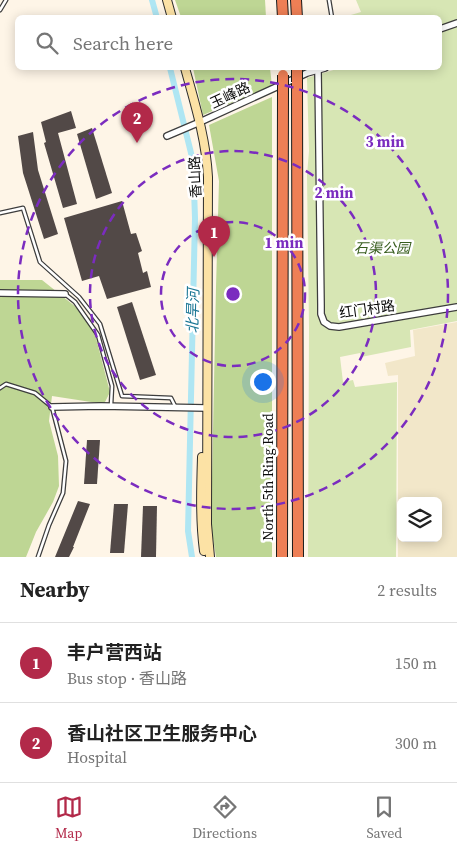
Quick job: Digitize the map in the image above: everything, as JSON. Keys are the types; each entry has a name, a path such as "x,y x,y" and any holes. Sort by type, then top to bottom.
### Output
{"highway":[{"path":"282,0 282,15"},
{"path":"296,0 297,15"},
{"path":"297,70 298,557"},
{"name":"North 5th Ring Road","path":"282,557 283,71"}],"street":[{"path":"167,0 171,15"},
{"path":"442,27 457,23"},
{"name":"香山路","path":"187,70 208,161 207,524 210,557"},
{"name":"玉峰路","path":"167,136 307,73 318,70"},
{"name":"红门村路","path":"318,70 321,314 324,322 330,326 339,326 457,307"},
{"path":"0,293 65,294"},
{"path":"52,407 207,408"},
{"name":"香山路","path":"205,557 201,506 204,419 207,408"}],"lane":[{"path":"0,10 6,0"},
{"path":"329,0 332,15"},
{"path":"0,213 23,208 40,262 79,297 100,324 122,396 171,398 176,408"},
{"path":"65,294 75,302 98,335 112,386 111,406"},
{"path":"0,388 6,384 35,393 52,407 66,461 63,493 38,557"}],"shaded area":[{"path":"457,322 457,557 398,557 398,542 442,542 442,497 398,497 398,375 388,376 385,363 415,356 413,330"}],"green space":[{"path":"175,0 265,0 266,15 180,15"},
{"name":"石渠公园","path":"356,0 457,0 457,321 410,330 411,347 361,357 360,353 340,357 343,382 353,380 355,387 397,382 396,557 308,557 309,328 307,175 309,151 307,78 333,70 442,70 442,15 351,15 361,12"},
{"path":"193,70 270,70 272,86 203,115"},
{"path":"272,97 272,557 216,557 211,526 219,181 209,125"},
{"path":"0,280 42,280 91,319 110,392 104,404 52,396 49,421 58,456 59,486 26,557 0,557"}],"building":[{"path":"71,111 76,128 58,133 77,204 63,208 44,143 46,142 41,122"},
{"path":"92,128 112,193 96,199 77,134"},
{"path":"33,132 38,170 58,234 44,239 23,173 18,136"},
{"path":"122,201 131,234 136,233 142,251 138,253 143,273 147,271 151,287 107,299 99,276 82,281 64,218"},
{"path":"132,302 156,375 140,380 117,307"},
{"path":"87,440 100,440 97,484 84,484"},
{"path":"78,501 90,504 74,547 69,557 55,557"},
{"path":"114,504 128,504 124,553 110,553"},
{"path":"143,506 157,506 156,557 141,557"}],"waterway":[{"name":"北旱河","path":"152,0 156,15"},
{"name":"北旱河","path":"170,70 193,161 195,218 188,531 192,557"}],"place":[{"name":"香山社区卫生服务中心","path":"137,143"},
{"name":"丰户营西站","path":"214,257"}]}
